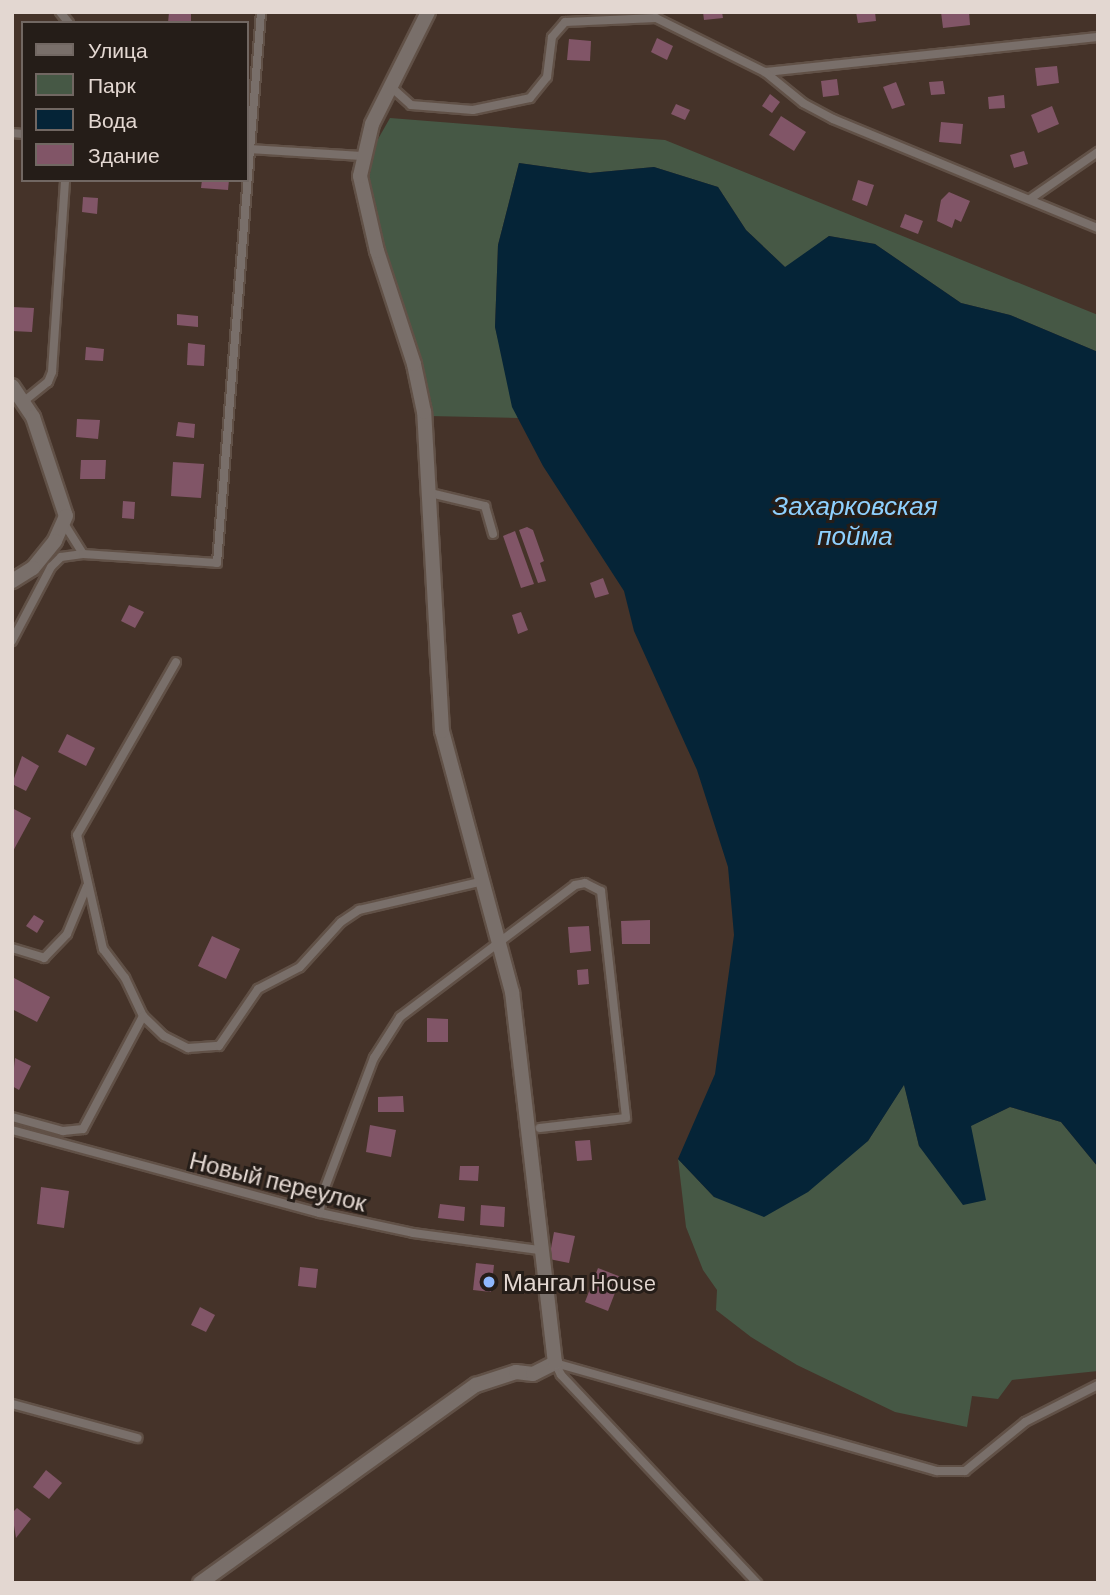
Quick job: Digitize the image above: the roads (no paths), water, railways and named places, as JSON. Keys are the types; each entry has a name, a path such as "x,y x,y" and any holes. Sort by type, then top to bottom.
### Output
{"street":[{"path":"200,1583 476,1385 516,1372 533,1374 555,1363 539,1250 512,992 442,731 426,492 424,412 364,202 362,156 390,86 428,12"},
{"path":"12,386 33,417 44,460 64,506 65,525 33,568 12,581"}],"lane":[{"path":"261,12 249,149 362,156"},
{"path":"390,86 411,105 473,110 530,98 547,77 558,28 577,20 645,16 765,72 803,103 834,119 1098,228"},
{"path":"765,72 1098,37"},
{"path":"1030,199 1098,152"},
{"path":"23,401 48,382 52,372 65,182"},
{"path":"12,642 51,567 61,557 83,554 217,563 246,182"},
{"path":"426,492 485,506 493,534"},
{"path":"65,525 83,554"},
{"path":"176,662 78,835 87,886 103,949 125,978 143,1016 164,1037 188,1048 219,1046 258,989 300,967 341,922 359,910 484,880"},
{"path":"320,1213 321,1198 374,1058 400,1017 576,885 585,883 601,891 626,1118 540,1128"},
{"path":"12,948 44,958 67,934 87,886"},
{"path":"12,1117 63,1131 83,1129 143,1016"},
{"name":"Новый переулок","path":"12,1130 320,1213 414,1233 539,1250"},
{"path":"555,1363 908,1466 937,1471 965,1471 1025,1422 1098,1385"},
{"path":"555,1363 561,1375 757,1583"},
{"path":"12,1404 137,1438"}],"water":[{"name":"Захарковская пойма","path":"519,163 590,173 654,167 718,187 746,230 785,267 829,236 875,244 961,303 1010,315 1098,352 1098,1167 1061,1122 1010,1107 971,1126 986,1200 963,1205 919,1146 904,1085 868,1141 808,1192 764,1217 714,1197 678,1159 715,1074 734,935 728,867 697,770 634,631 624,591 543,466 512,407 495,327 498,245"}],"place":[{"name":"Мангал House","path":"489,1282"}]}
